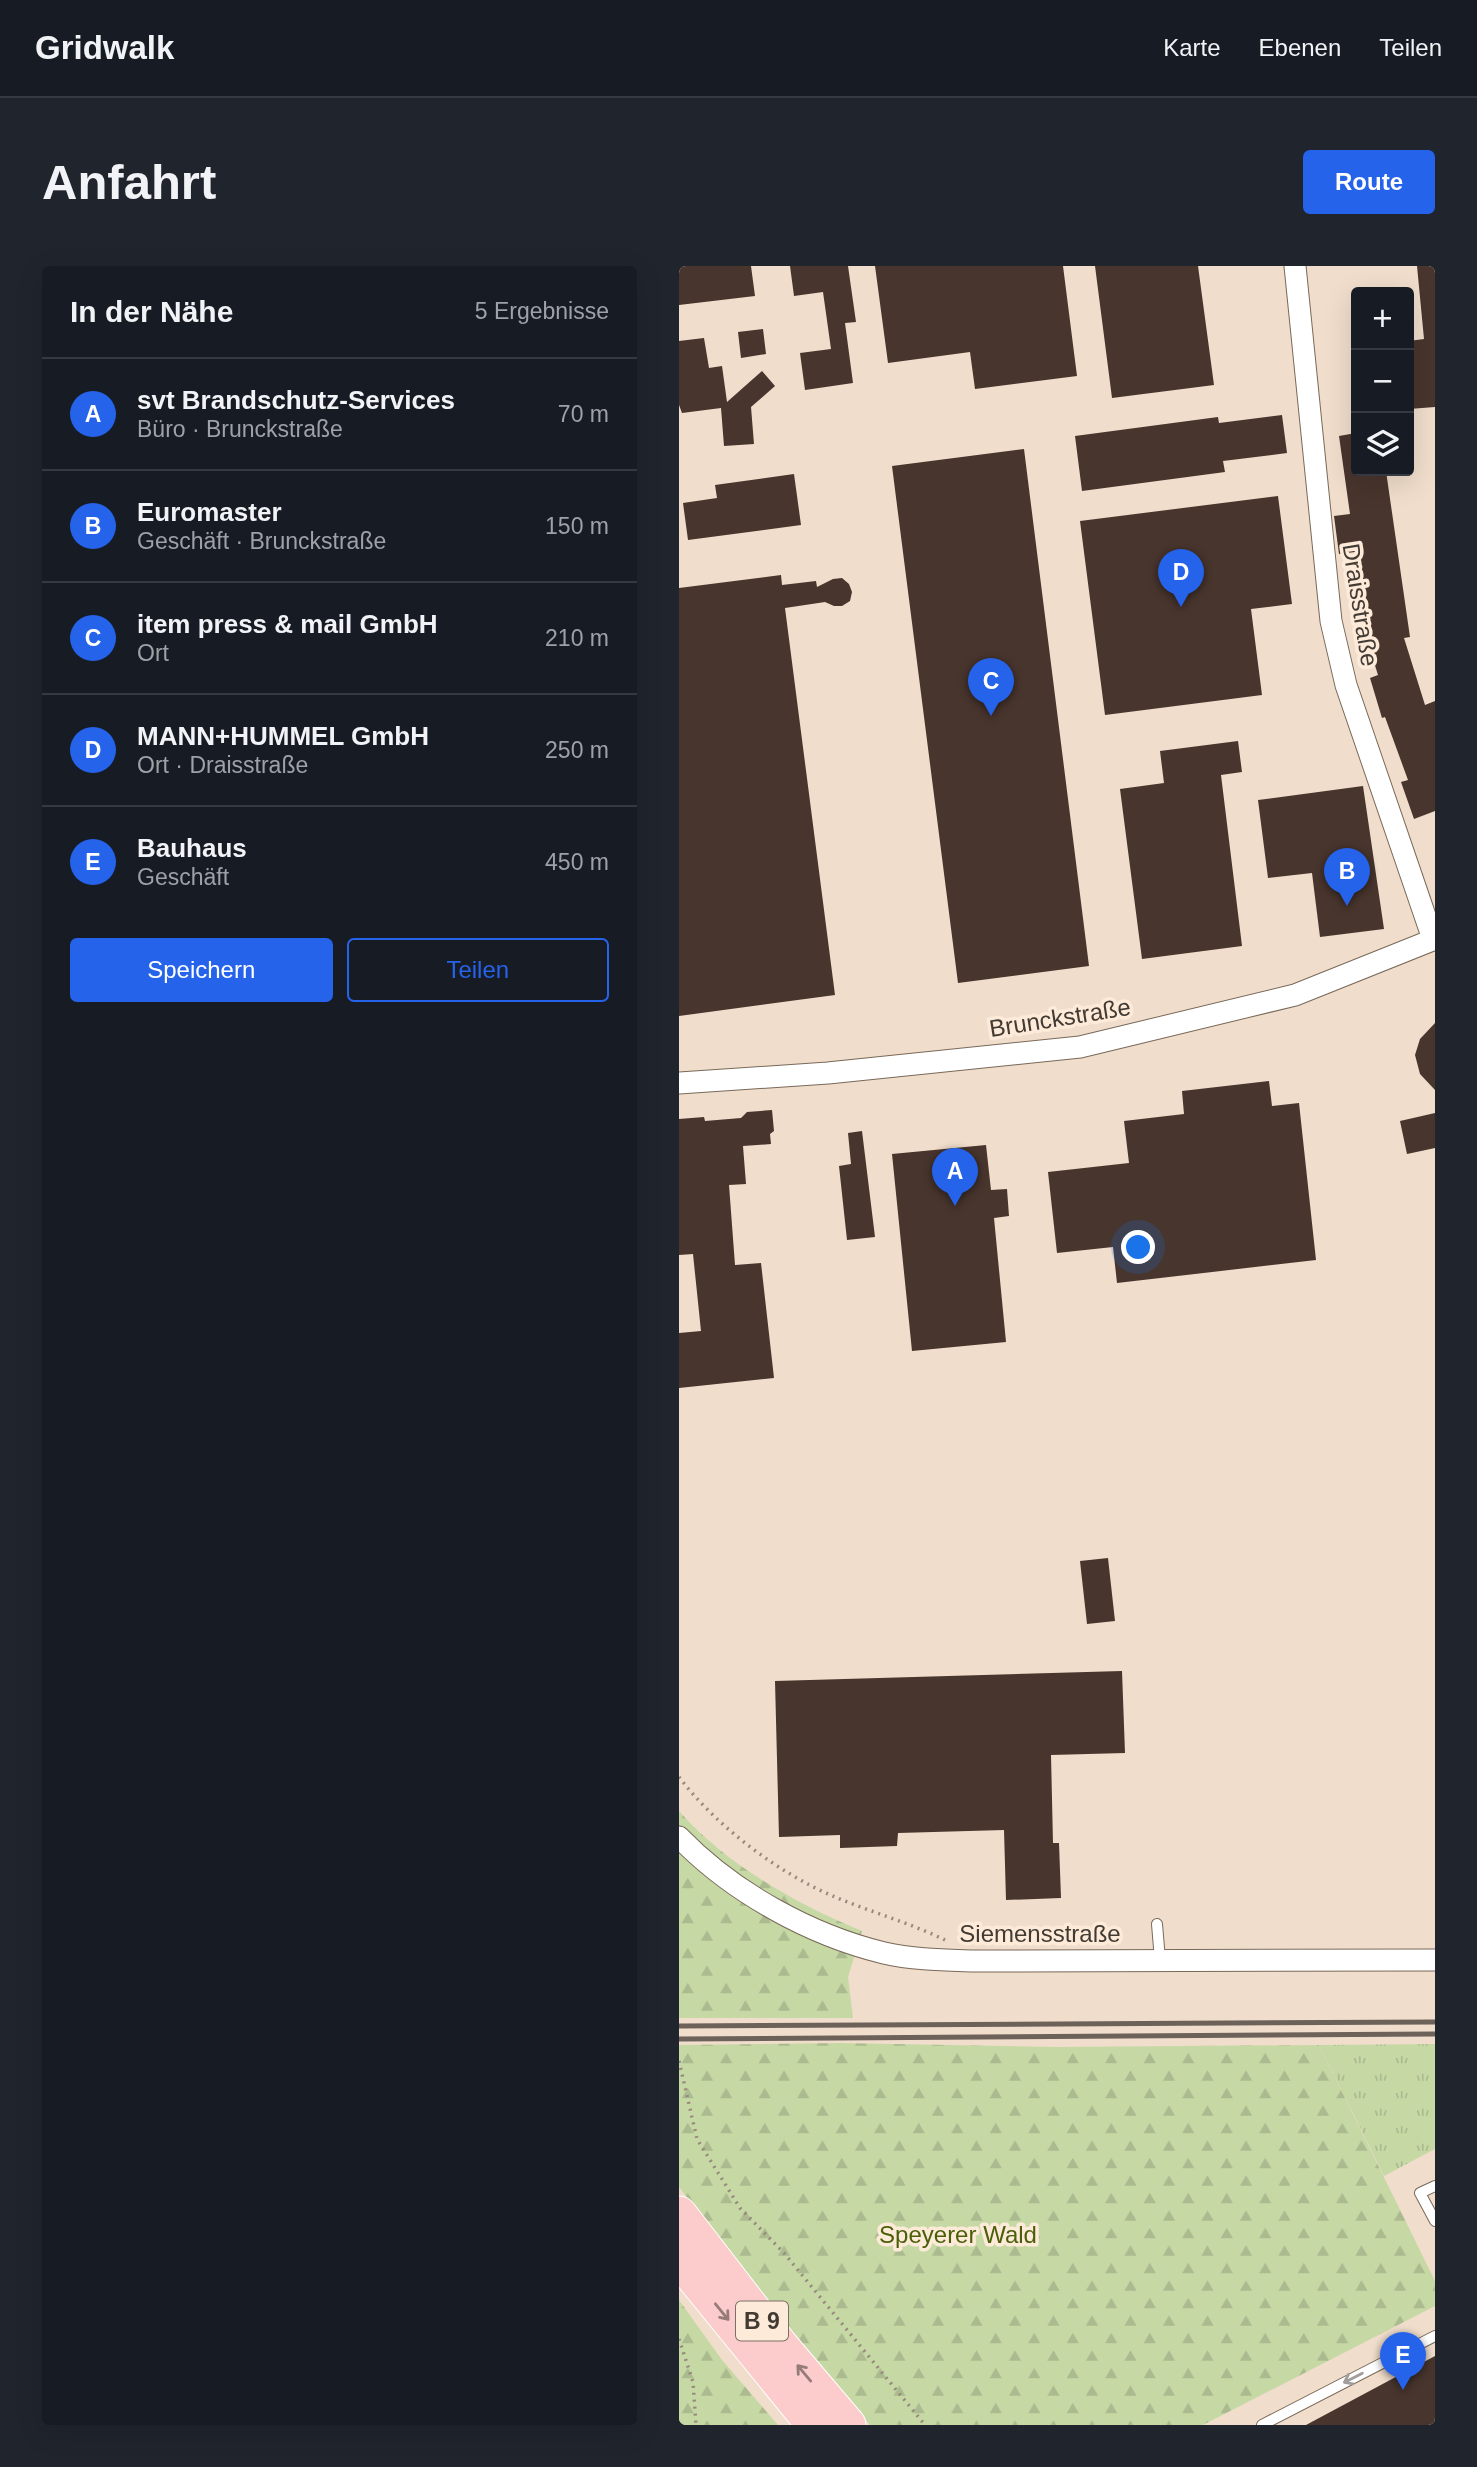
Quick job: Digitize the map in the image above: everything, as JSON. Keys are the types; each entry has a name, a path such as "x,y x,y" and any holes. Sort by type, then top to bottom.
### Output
{"highway":[{"name":"B 9","path":"679,2214 780,2345 848,2425"},
{"name":"B 9","path":"679,2259 814,2425"}],"street":[{"name":"Draisstraße","path":"1296,266 1331,621 1346,685 1434,939"},
{"name":"Brunckstraße","path":"679,1083 828,1073 1080,1047 1295,995 1434,939"},
{"name":"Siemensstraße","path":"679,1837 717,1871 754,1896 832,1936 886,1954 976,1961 1435,1960"}],"lane":[{"path":"1157,1924 1160,1960"},
{"path":"1435,2186 1420,2193 1435,2221"},
{"path":"1262,2425 1435,2336"}],"path":[{"path":"679,1777 693,1796 788,1873 831,1895 949,1943"},
{"path":"679,2062 697,2139 740,2208 784,2253 925,2425"},
{"path":"679,2339 693,2382 696,2425"}],"green space":[{"path":"679,1811 718,1848 764,1881 813,1909 862,1931 848,1977 853,2018 679,2018"},
{"name":"Speyerer Wald","path":"840,2043 1058,2047 1319,2045 1435,2281 1435,2306 1203,2425 870,2425 764,2300 679,2187 679,2045"},
{"path":"1435,2044 1435,2149 1384,2176 1319,2045"},
{"path":"679,2300 722,2360 778,2425 679,2425"}],"building":[{"path":"679,266 751,266 755,296 679,305"},
{"path":"790,266 848,266 856,322 845,323 853,383 805,390 800,353 831,349 823,292 794,296"},
{"path":"875,266 1063,266 1077,376 975,389 970,352 888,363"},
{"path":"1095,266 1198,266 1214,385 1112,398"},
{"path":"1417,266 1435,266 1435,407 1414,409 1414,340 1424,339"},
{"path":"763,329 766,354 741,358 738,332"},
{"path":"704,338 709,368 722,366 727,402 762,371 775,386 751,407 754,444 724,446 721,408 682,413 679,405 679,341"},
{"path":"1282,415 1287,453 1223,461 1225,472 1082,491 1075,436 1218,417 1219,423"},
{"path":"1351,434 1351,476 1387,476 1410,637 1404,638 1425,705 1435,701 1435,811 1414,819 1401,782 1408,780 1385,717 1382,718 1370,678 1378,675 1368,643 1355,552 1339,554 1334,516 1350,514 1339,436"},
{"path":"1024,449 1089,966 958,983 892,466"},
{"path":"794,474 801,525 688,540 683,503 717,498 715,485"},
{"path":"1278,496 1292,604 1251,609 1262,695 1105,715 1080,521"},
{"path":"781,575 782,585 816,581 817,587 833,579 842,578 849,584 852,592 850,601 842,606 825,602 785,608 835,995 679,1016 679,588"},
{"path":"1238,741 1242,772 1221,775 1242,946 1142,959 1120,789 1164,783 1160,751"},
{"path":"1363,786 1384,929 1320,937 1312,873 1268,878 1258,800"},
{"path":"1435,1023 1435,1090 1420,1074 1415,1055 1420,1039"},
{"path":"1269,1081 1272,1106 1299,1103 1316,1260 1117,1283 1113,1247 1057,1253 1048,1172 1129,1163 1124,1121 1184,1114 1182,1091"},
{"path":"772,1110 774,1131 770,1134 771,1144 743,1146 746,1184 729,1185 735,1265 761,1263 774,1378 679,1388 679,1333 701,1331 693,1254 679,1255 679,1119 704,1117 705,1121 741,1118 747,1112"},
{"path":"1435,1113 1435,1148 1407,1154 1400,1121"},
{"path":"862,1131 875,1237 847,1240 839,1166 851,1164 848,1133"},
{"path":"986,1145 991,1190 1007,1189 1009,1216 994,1218 1006,1342 912,1351 892,1154"},
{"path":"1108,1558 1115,1621 1087,1624 1080,1561"},
{"path":"1122,1671 1125,1753 1051,1755 1053,1843 1059,1843 1061,1898 1006,1900 1004,1830 898,1833 897,1846 840,1848 840,1835 779,1837 775,1681"},
{"path":"1435,2356 1435,2425 1306,2425"}],"railway":[{"path":"679,2026 1435,2022"},
{"path":"679,2039 1435,2034"}],"place":[{"name":"MANN+HUMMEL GmbH","path":"1181,607"},
{"name":"item press & mail GmbH","path":"991,716"},
{"name":"Euromaster","path":"1347,906"},
{"name":"svt Brandschutz-Services","path":"955,1206"},
{"name":"Bauhaus","path":"1403,2390"}]}
